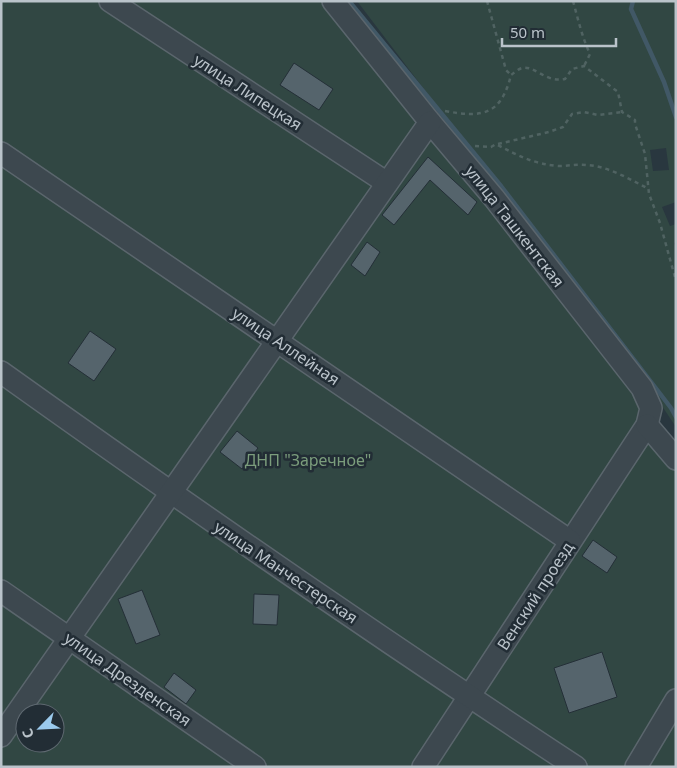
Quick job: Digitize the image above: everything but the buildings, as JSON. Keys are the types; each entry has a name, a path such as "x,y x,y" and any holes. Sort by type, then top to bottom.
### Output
{"street":[{"name":"улица Липецкая","path":"110,1 387,183"},
{"name":"улица Ташкентская","path":"333,1 437,116 494,198 642,388 650,408 647,425"},
{"path":"1,736 387,183 437,116"},
{"name":"улица Аллейная","path":"1,153 570,541"},
{"name":"улица Манчестерская","path":"1,372 171,494 576,767"},
{"path":"647,425 676,459"},
{"name":"Венский проезд","path":"423,767 647,425"},
{"name":"улица Дрезденская","path":"1,592 255,767"},
{"path":"636,767 676,700"}],"path":[{"path":"487,1 506,70 511,75"},
{"path":"437,116 488,111 497,106 507,91 511,75 521,68 529,68 555,81 565,79 572,69 584,66 590,54 584,42 573,1"},
{"path":"584,66 618,92 622,112"},
{"path":"473,146 491,147 496,144 550,132 564,127 572,114 584,112 598,115 622,112 635,120 645,154 648,189 676,281"},
{"path":"496,144 532,162 558,166 586,165 601,168 648,189"}],"green space":[{"name":"ДНП \"Заречное\"","path":"1,1 333,1 620,358 676,459 676,767 1,767"},
{"path":"357,1 676,1 676,202 662,207 670,226 676,224 676,242 674,243 676,249 676,427 637,369","holes":["666,148 669,170 653,171 650,150"]}],"waterway":[{"path":"349,1 501,186 676,417"},
{"path":"633,1 631,9 664,82 676,117"}]}
